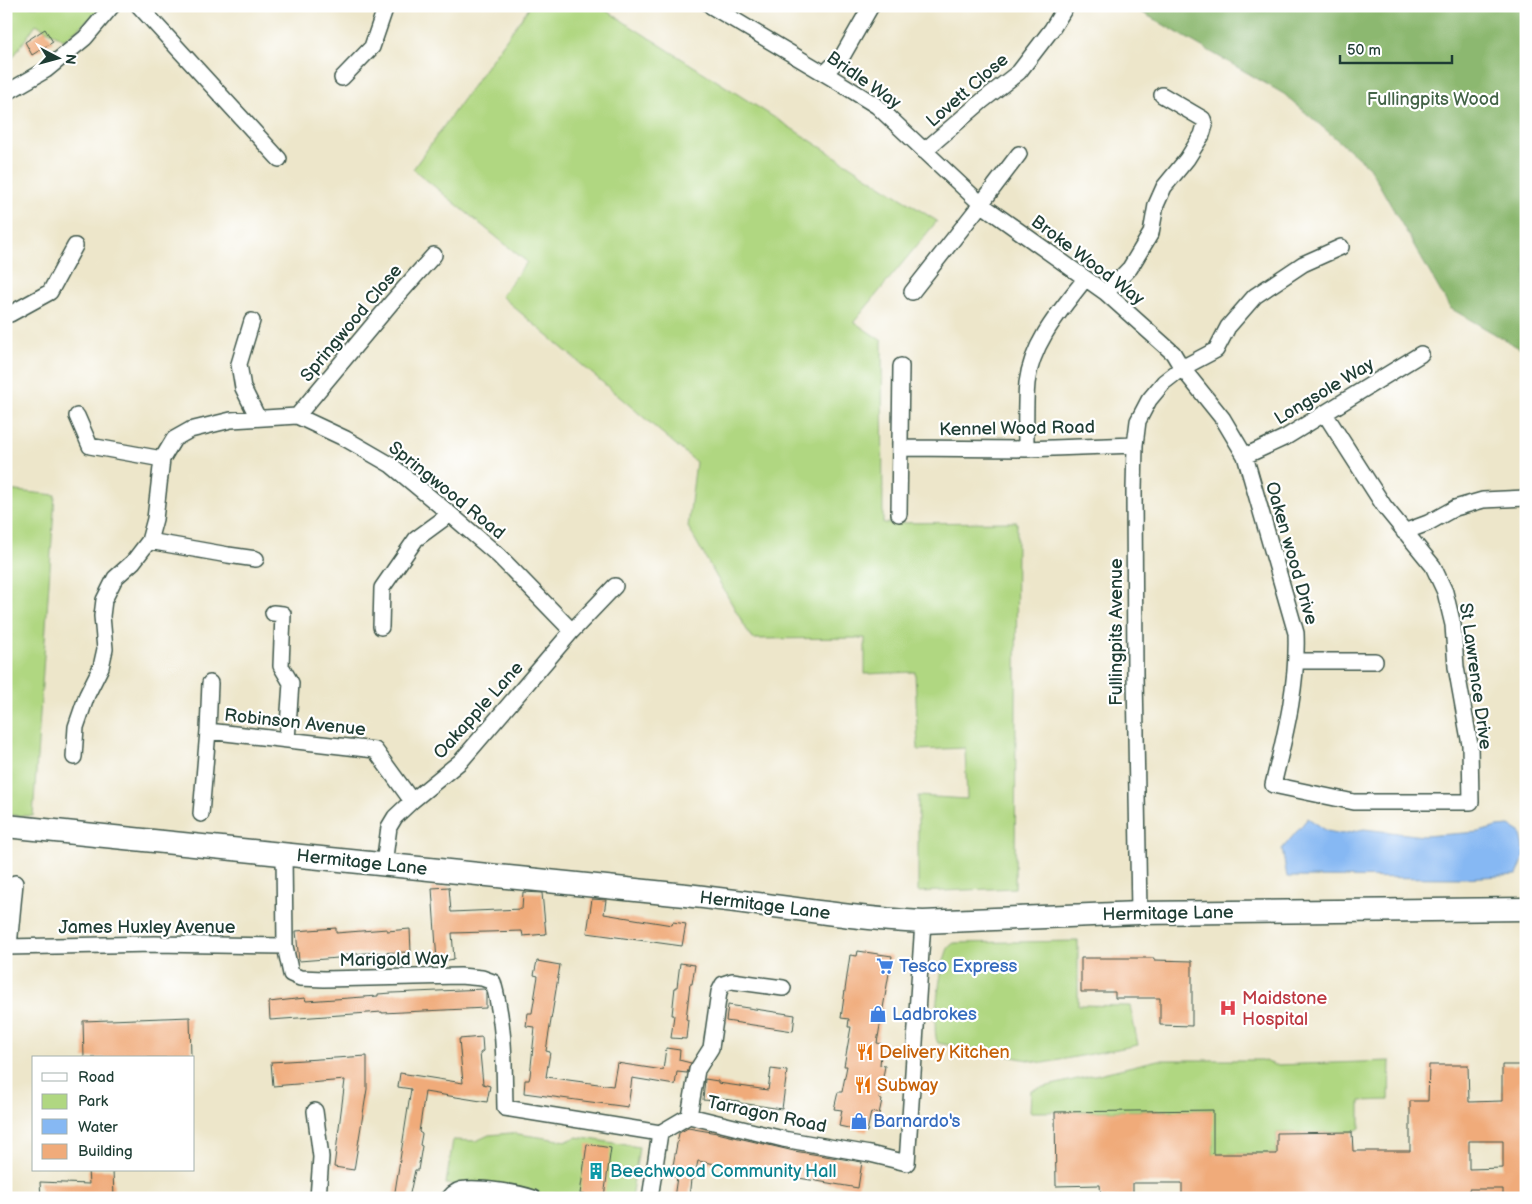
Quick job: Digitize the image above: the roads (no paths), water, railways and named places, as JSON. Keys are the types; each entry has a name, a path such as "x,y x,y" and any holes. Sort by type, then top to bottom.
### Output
{"main road":[{"name":"Hermitage Lane","path":"6,826 722,898 858,917 923,922 1139,913 1526,908"}],"street":[{"path":"6,93 46,70 85,38 112,6"},
{"path":"139,6 279,158"},
{"path":"342,78 372,47 386,6"},
{"name":"Bridle Way","path":"711,6 877,106 984,206"},
{"path":"825,73 843,55 870,6"},
{"name":"Lovett Close","path":"924,151 1019,72 1052,29 1066,6"},
{"path":"1106,293 1130,268 1150,233 1156,205 1164,187 1187,159 1202,135 1203,119 1162,95"},
{"path":"912,292 984,206 1019,154"},
{"name":"Broke Wood Way","path":"984,206 1106,293 1172,353 1182,368"},
{"path":"6,313 10,314 50,292 75,246"},
{"name":"Fullingpits Avenue","path":"1139,913 1135,675 1135,445 1138,421 1149,400 1164,382 1182,368 1216,350 1228,326 1255,296 1303,264 1341,246"},
{"name":"Springwood Close","path":"297,416 392,302 434,255"},
{"path":"1026,449 1027,382 1032,359 1041,338 1085,279"},
{"path":"252,321 238,364 243,388 258,418"},
{"name":"Longsole Way","path":"1244,456 1286,437 1421,354"},
{"path":"899,514 901,366"},
{"path":"1182,368 1223,419 1244,456"},
{"name":"St Lawrence Drive","path":"1297,661 1289,716 1273,785 1354,802 1471,802 1470,745 1458,676 1453,624 1445,592 1434,566 1384,506 1325,414"},
{"path":"77,416 90,446 162,459"},
{"name":"Springwood Road","path":"74,757 76,727 87,695 101,667 105,649 102,616 104,600 116,578 133,562 149,541 155,519 162,459 174,439 190,430 231,420 297,416 346,439 391,465 450,514 499,556 572,631"},
{"name":"Kennel Wood Road","path":"900,448 1026,449 1135,445"},
{"name":"Oaken wood Drive","path":"1244,456 1296,633 1297,661"},
{"path":"1404,532 1428,523 1456,508 1483,500 1526,498"},
{"path":"381,627 382,588 416,539 450,514"},
{"path":"149,541 228,556 256,559"},
{"name":"Oakapple Lane","path":"384,864 389,827 395,817 461,761 572,631 615,586"},
{"path":"273,613 283,614 281,666 291,684 287,740"},
{"path":"1297,661 1375,661"},
{"path":"201,814 210,683"},
{"name":"Robinson Avenue","path":"208,731 375,750 412,801"},
{"name":"Marigold Way","path":"284,853 285,946 291,974 300,978 324,979 460,976 482,978 493,982 500,1006 503,1034 505,1108 660,1133"},
{"name":"James Huxley Avenue","path":"15,883 8,947 154,944 285,946"},
{"name":"Tarragon Road","path":"660,1133 689,1116 783,1140 870,1154 907,1163 923,922"},
{"path":"689,1116 697,1070 711,1048 719,992 723,984 732,981 783,988"},
{"path":"315,1111 321,1157 318,1198"},
{"path":"650,1198 660,1133"},
{"path":"449,1198 453,1192 464,1189 481,1189 533,1198"}],"water":[{"path":"1308,818 1327,831 1342,834 1364,829 1424,836 1479,832 1510,826 1520,832 1524,849 1522,864 1517,875 1464,878 1287,877 1282,849"}],"place":[{"name":"Tesco Express","path":"885,966"},
{"name":"Maidstone Hospital","path":"1228,1008"},
{"name":"Ladbrokes","path":"878,1014"},
{"name":"Delivery Kitchen","path":"865,1052"},
{"name":"Subway","path":"863,1085"},
{"name":"Barnardo's","path":"859,1121"},
{"name":"Beechwood Community Hall","path":"596,1171"}],"park label":[{"name":"Fullingpits Wood","path":"1433,99"}]}
